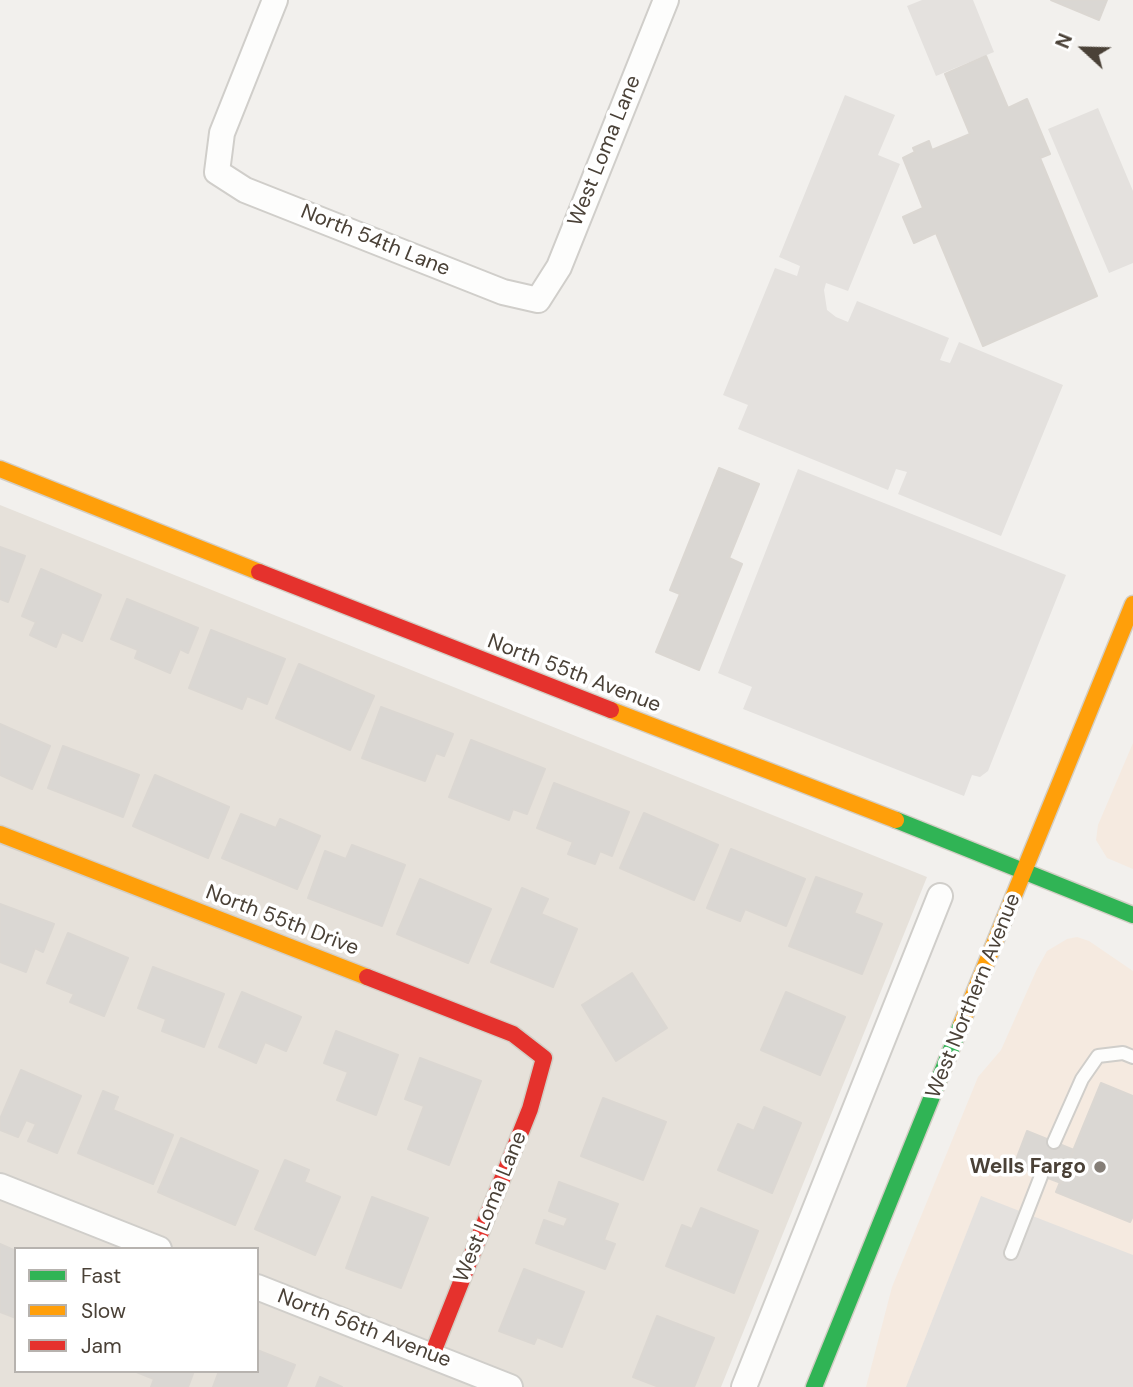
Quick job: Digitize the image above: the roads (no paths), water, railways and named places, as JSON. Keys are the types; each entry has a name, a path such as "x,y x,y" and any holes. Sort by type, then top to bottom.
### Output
{"street":[{"name":"North 54th Lane","path":"275,0 222,132 217,172 257,195 503,292 538,300"},
{"name":"West Loma Lane","path":"538,300 559,267 666,0"},
{"name":"North 55th Avenue","path":"0,469 1133,915"},
{"name":"West Northern Avenue","path":"814,1387 1133,604"},
{"name":"North 55th Drive","path":"0,834 513,1034 544,1058"},
{"path":"744,1387 940,896"},
{"name":"West Loma Lane","path":"432,1356 530,1109 544,1058"},
{"path":"0,1186 154,1247"},
{"name":"North 56th Avenue","path":"259,1288 510,1387"}],"lane":[{"path":"1054,1142 1082,1079 1098,1056 1123,1053 1133,1057"},
{"path":"1011,1253 1041,1176"}],"place":[{"name":"Wells Fargo","path":"1100,1167"}]}
